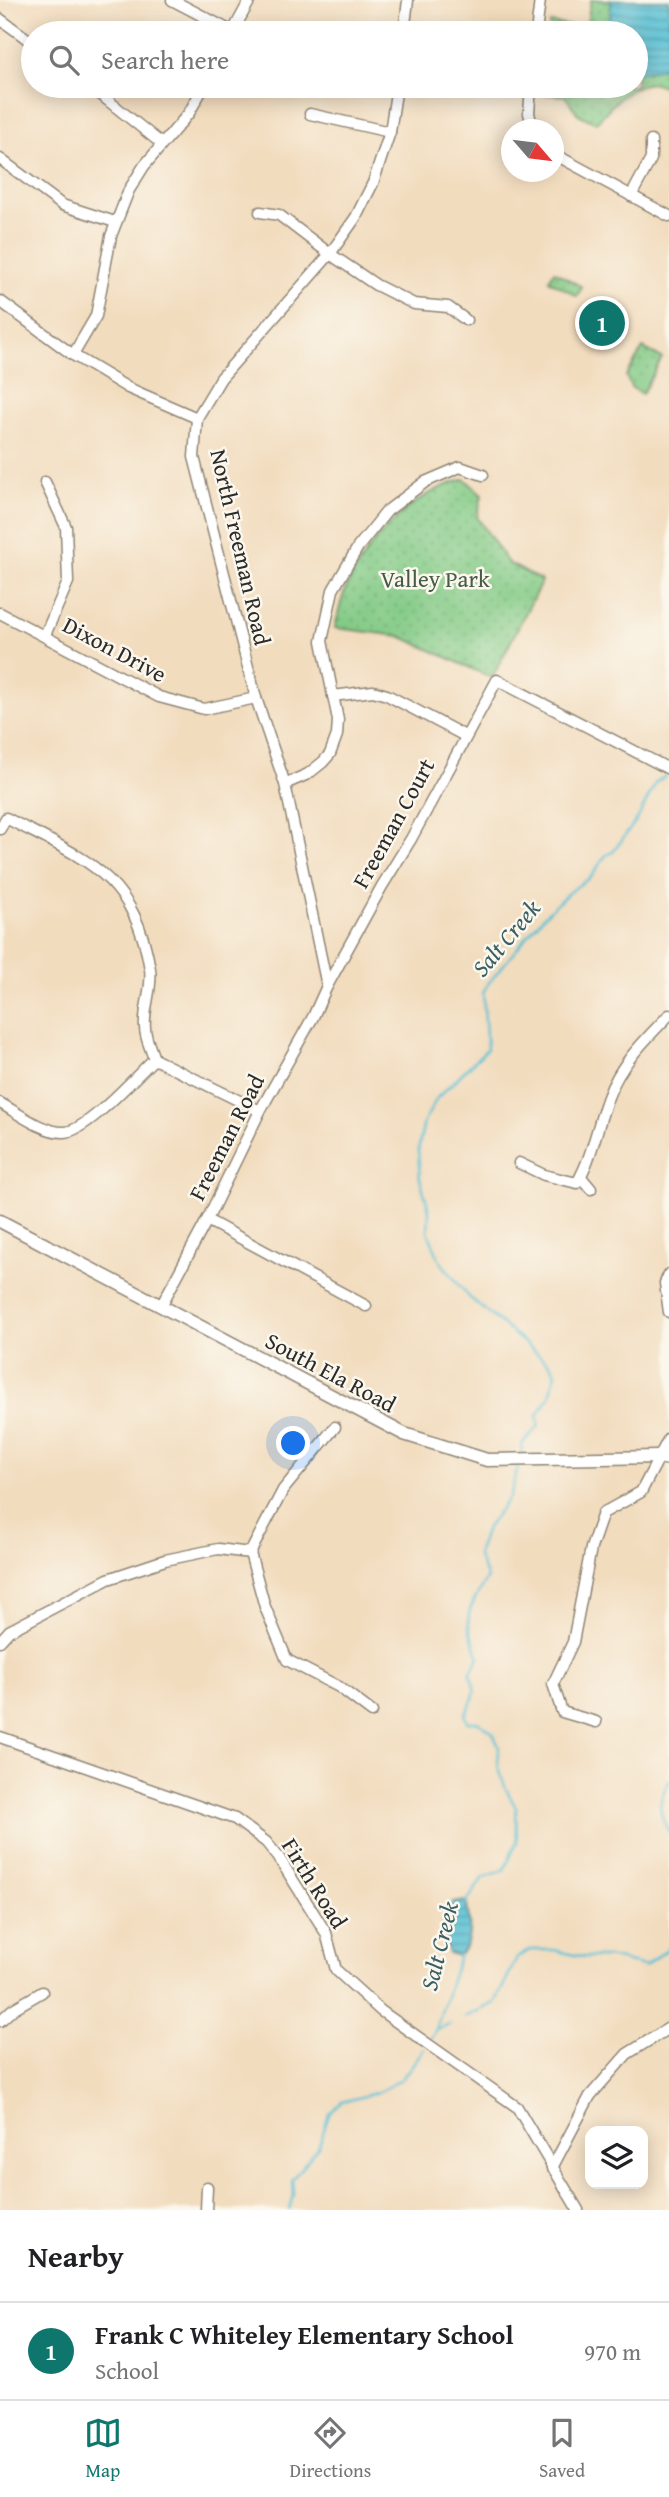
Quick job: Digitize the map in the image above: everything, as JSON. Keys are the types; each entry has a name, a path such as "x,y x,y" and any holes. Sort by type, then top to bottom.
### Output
{"main road":[{"name":"South Ela Road","path":"0,1221 404,1433 487,1460 664,1458"}],"street":[{"path":"172,0 210,21"},
{"path":"239,21 250,0"},
{"path":"405,21 408,0"},
{"path":"537,21 540,0"},
{"path":"0,19 21,34"},
{"path":"105,98 162,144"},
{"path":"73,355 96,316 115,222 135,180 189,113 197,98"},
{"name":"North Freeman Road","path":"327,986 285,784 256,698 194,457 197,418 221,378 330,254 356,218 373,183 390,132 395,98"},
{"path":"530,98 530,119"},
{"path":"310,114 390,132"},
{"path":"631,196 651,159 651,141"},
{"path":"0,159 62,205 115,222"},
{"path":"564,159 669,216"},
{"path":"260,212 279,215 376,285 414,304 448,307 466,320"},
{"path":"0,301 73,355 128,388 197,418"},
{"path":"285,784 308,774 330,754 334,744 338,727 322,641 333,590 358,547 387,511 425,482 460,467 483,475"},
{"path":"45,482 66,527 68,582 45,635"},
{"name":"Dixon Drive","path":"0,613 159,697 204,709 256,698"},
{"name":"Freeman Court","path":"327,986 497,680 669,769"},
{"path":"333,696 373,691 387,695 465,736"},
{"path":"0,829 6,818 83,858 117,886 130,904 141,928 151,971 145,1028 153,1059 260,1111"},
{"name":"Freeman Road","path":"161,1306 327,986"},
{"path":"519,1163 544,1175 578,1183 589,1162 608,1095 628,1058 669,1015"},
{"path":"0,1103 44,1127 65,1132 84,1126 153,1059"},
{"path":"581,1177 592,1189"},
{"path":"207,1220 366,1306"},
{"path":"669,1274 665,1283 669,1312"},
{"path":"335,1427 283,1490 250,1553 265,1607 287,1660 339,1687 372,1712"},
{"path":"596,1723 562,1712 553,1684 573,1642 591,1548 603,1513 641,1492 664,1458 669,1438"},
{"path":"0,1641 9,1631 108,1579 165,1560 218,1549 250,1553"},
{"name":"Firth Road","path":"0,1737 235,1819 266,1842 326,1933 336,1970 381,2011 517,2107 578,2210"},
{"path":"0,2021 13,2009 42,1992"},
{"path":"552,2168 590,2096 627,2054 669,2028"},
{"path":"206,2210 207,2187"}],"green space":[{"path":"591,0 669,0 669,88 648,84 648,21 587,21"},
{"path":"566,98 620,98 596,123 578,114"},
{"path":"554,271 582,287 577,296 549,280"},
{"path":"643,348 662,358 642,394 631,387 626,376"},
{"name":"Valley Park","path":"465,479 482,495 477,517 508,563 542,581 492,678 400,636 335,628 345,591 379,537 409,507 445,486"}],"water":[{"path":"611,0 669,0 669,67 648,71 648,21 610,21"},
{"path":"466,1901 468,1937 459,1956 448,1953 443,1927 453,1903"}],"waterway":[{"name":"Salt Creek","path":"521,1453 523,1443 539,1426 537,1416 550,1396 556,1373 551,1365 469,1297 440,1261 428,1232 429,1210 420,1179 418,1150 424,1122 437,1098 487,1049 483,993 487,985 543,917 569,892 591,877 606,855 613,852 638,818 656,782 666,776"},
{"name":"Salt Creek","path":"466,1903 483,1878 504,1870 517,1842 516,1808 505,1787 498,1764 499,1747 493,1733 479,1722 467,1722 465,1715 474,1695 470,1674 479,1657 470,1633 469,1616 487,1578 477,1554 486,1529 510,1496 518,1467"},
{"path":"669,1781 660,1806 669,1832"},
{"path":"465,2017 495,2003 517,1958 530,1950 554,1950 583,1957 608,1957 645,1966 669,1948"},
{"name":"Salt Creek","path":"431,2038 459,1955"},
{"path":"436,2029 450,2024"},
{"name":"Salt Creek","path":"289,2210 293,2194 292,2179 319,2146 329,2114 342,2102 376,2093 401,2080 424,2049"}],"place":[{"name":"Frank C Whiteley Elementary School","path":"602,323"}]}
